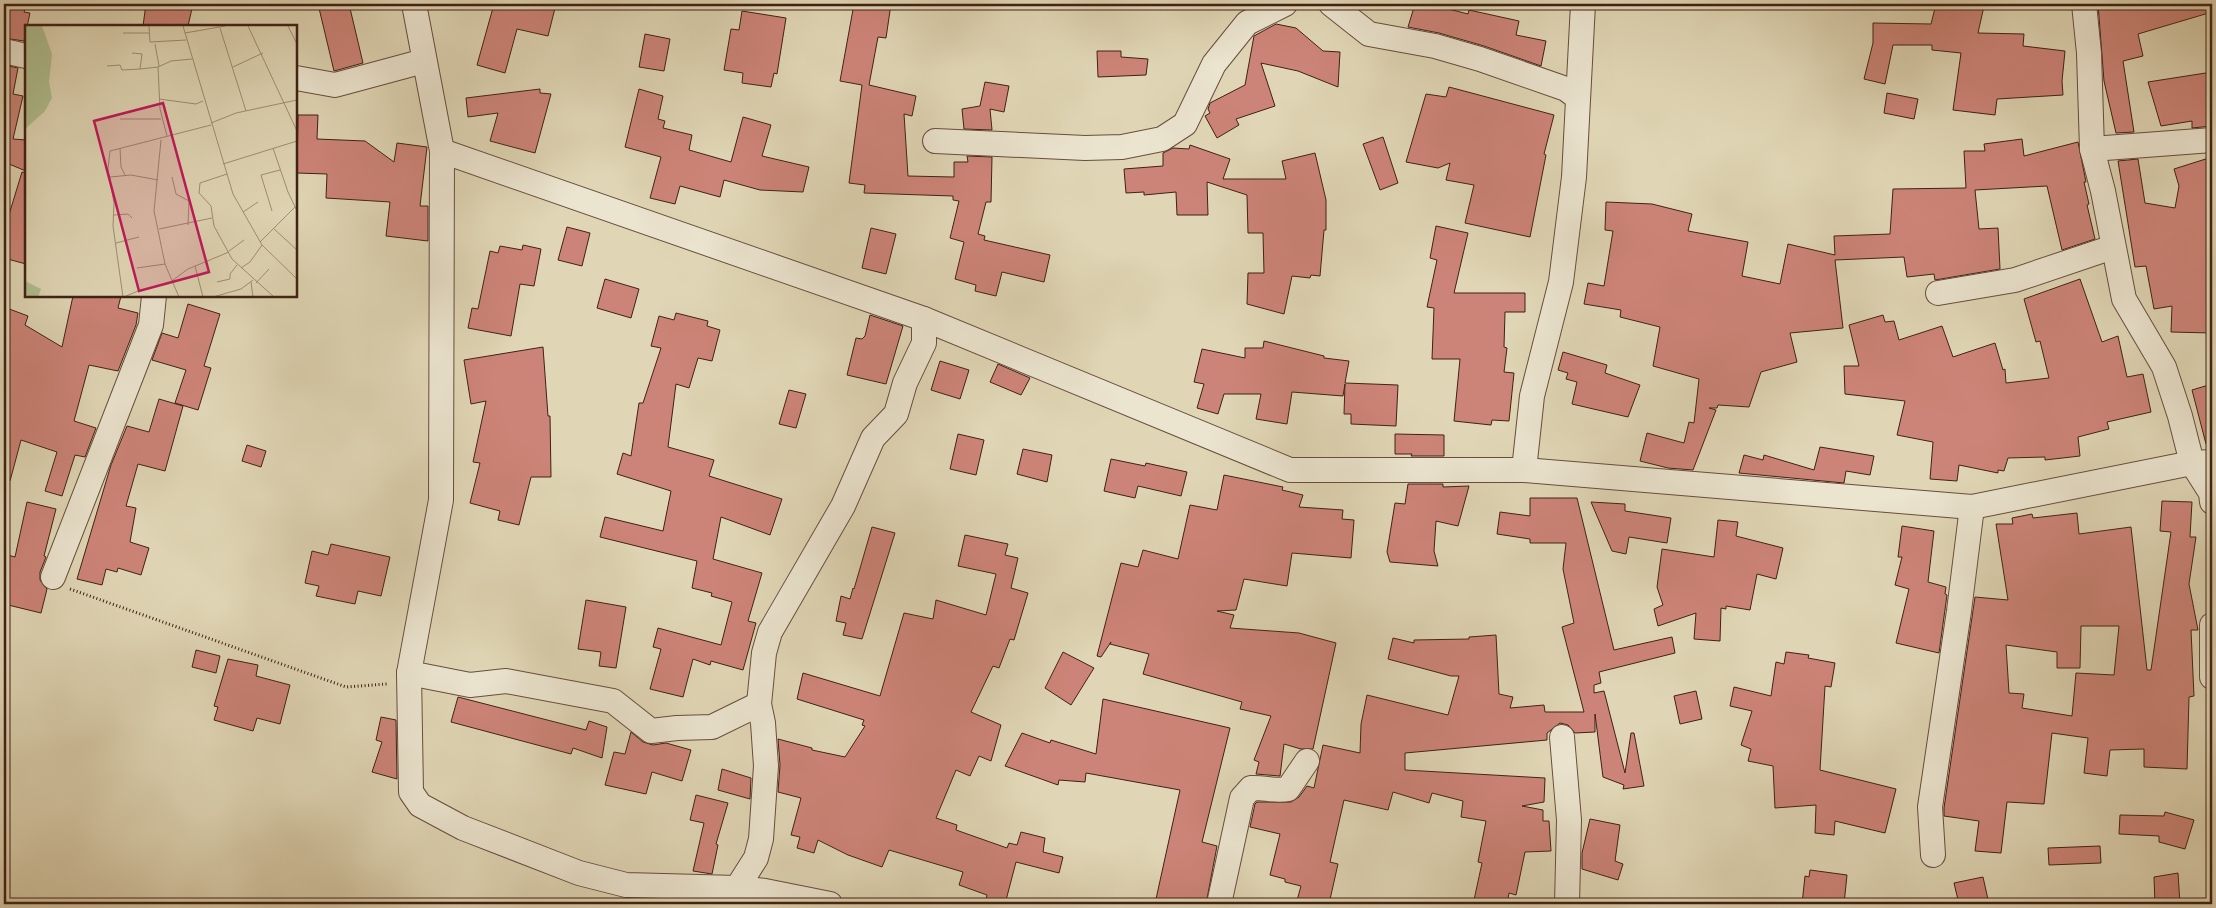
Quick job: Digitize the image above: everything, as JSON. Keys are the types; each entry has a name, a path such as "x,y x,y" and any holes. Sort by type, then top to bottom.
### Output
{"street":[{"path":"414,4 442,151 441,500 409,673 411,792 420,805 463,828 579,873 626,884 737,888 765,891 830,904"},
{"path":"935,141 1084,148 1122,147 1162,139 1185,124 1214,64 1247,23 1285,4"},
{"path":"1330,4 1368,34 1435,46 1480,59 1566,89 1578,98"},
{"path":"1524,470 1532,396 1561,282 1574,177 1583,4"},
{"path":"2084,4 2089,53 2092,149 2103,191 2124,299 2164,367 2180,416 2202,462 2212,502"},
{"path":"4,52 25,56"},
{"path":"298,78 335,85 424,61"},
{"path":"2092,149 2212,140"},
{"path":"442,151 924,319 1290,470 1524,470 1972,508 2202,462"},
{"path":"1938,293 2015,280 2113,247"},
{"path":"53,577 151,325 154,298"},
{"path":"737,888 756,858 761,839 766,766 763,723 759,704 764,653 770,632 843,506 874,438 896,414 905,383 924,343 924,319"},
{"path":"1933,855 1930,807 1960,611 1972,508"},
{"path":"2212,625 2212,677"},
{"path":"409,673 470,685 506,681 613,701 651,731 712,727 759,704"},
{"path":"1562,737 1569,820 1567,904"},
{"path":"1219,904 1242,798 1251,788 1265,787 1278,791 1288,789 1307,761"}],"path":[{"path":"53,577 68,588 346,687 398,683 409,673"}],"building":[{"path":"4,4 27,4 24,12 30,13 27,25 25,25 24,41 4,38"},
{"path":"146,4 193,4 188,25 143,25"},
{"path":"318,4 349,4 363,63 334,71"},
{"path":"494,4 556,4 548,36 517,29 505,73 477,65"},
{"path":"854,4 891,4 886,38 878,37 869,85 916,96 912,116 904,114 908,176 954,177 954,162 968,162 967,156 992,157 991,202 986,202 978,234 985,236 984,240 1050,255 1044,282 1002,272 996,296 975,291 976,285 955,279 964,242 950,238 959,201 953,200 953,196 864,193 865,185 849,183 862,85 840,81"},
{"path":"1415,4 1429,4 1468,14 1469,10 1519,21 1516,35 1546,41 1541,66 1484,46 1439,33 1408,27"},
{"path":"1936,4 1973,4 1984,6 1978,33 2024,34 2023,46 2065,51 2062,81 2063,95 1997,99 1995,115 1953,110 1961,53 1932,50 1932,45 1893,45 1885,84 1864,79 1873,43 1873,23 1931,24"},
{"path":"2098,4 2212,4 2212,12 2138,34 2143,56 2123,61 2134,132 2116,133 2104,81"},
{"path":"742,11 786,18 777,74 774,73 771,87 742,83 743,73 724,70 731,29 739,30"},
{"path":"1276,24 1296,28 1323,51 1340,52 1338,87 1298,71 1261,63 1275,106 1236,119 1239,125 1217,138 1205,116 1210,113 1208,109 1210,103 1245,85 1254,36"},
{"path":"645,34 670,39 664,71 639,67"},
{"path":"1097,51 1121,51 1121,57 1148,59 1146,75 1098,77"},
{"path":"4,65 18,68 13,94 23,96 13,139 25,140 25,171 4,162"},
{"path":"2212,72 2212,126 2192,128 2192,121 2161,126 2148,82"},
{"path":"985,82 1009,86 1004,112 990,109 992,130 964,129 962,109 980,106"},
{"path":"1449,87 1554,115 1544,154 1546,155 1530,237 1465,223 1474,185 1446,180 1450,163 1438,168 1406,162 1426,94 1446,97"},
{"path":"540,89 540,93 551,94 535,153 490,141 498,113 468,117 466,98"},
{"path":"639,89 663,96 658,119 665,121 663,128 692,135 689,150 731,162 743,117 771,125 762,156 809,167 803,192 760,190 724,180 720,197 680,186 675,204 650,198 661,157 625,147"},
{"path":"1887,93 1918,99 1914,119 1884,113"},
{"path":"298,115 318,115 317,139 365,141 394,162 397,143 427,147 420,206 428,206 428,241 386,236 390,202 326,198 327,174 298,173"},
{"path":"1383,137 1398,183 1380,190 1363,144"},
{"path":"2022,139 2024,156 2078,142 2086,182 2084,182 2089,204 2087,205 2095,239 2062,250 2047,186 1975,190 1979,229 1998,228 2000,269 1935,280 1934,274 1907,277 1904,257 1835,260 1843,328 1790,333 1797,362 1761,372 1749,407 1718,405 1717,408 1709,408 1716,410 1693,470 1668,468 1640,461 1647,433 1684,443 1689,422 1694,423 1699,379 1653,366 1660,327 1620,317 1621,310 1584,304 1588,283 1604,286 1613,231 1605,230 1606,202 1652,204 1692,214 1688,231 1748,242 1742,276 1780,284 1788,244 1835,255 1834,236 1890,234 1893,189 1966,188 1964,151 1985,151 1984,144"},
{"path":"1190,145 1230,159 1223,179 1286,179 1282,161 1315,153 1326,200 1326,230 1324,230 1320,276 1311,275 1310,278 1292,276 1284,314 1247,304 1248,273 1264,273 1263,233 1248,233 1247,195 1207,182 1208,215 1177,215 1176,192 1144,195 1144,192 1126,193 1124,169 1163,166 1163,153 1173,148 1189,149"},
{"path":"2212,157 2212,333 2171,332 2172,306 2154,309 2146,266 2135,267 2118,161 2138,159 2145,203 2175,208 2179,186 2174,169"},
{"path":"22,172 25,173 25,264 4,258 4,231"},
{"path":"1436,226 1468,233 1454,293 1525,293 1525,312 1505,312 1504,347 1507,348 1504,372 1514,373 1509,421 1492,420 1491,425 1454,421 1460,359 1432,359 1434,308 1427,307 1437,260 1430,258"},
{"path":"567,227 590,233 582,266 558,260"},
{"path":"871,228 896,234 886,274 862,268"},
{"path":"523,245 541,249 534,286 520,284 511,336 468,328 472,308 478,309 490,251 498,253 500,246 522,250"},
{"path":"605,279 639,289 631,318 597,308"},
{"path":"2080,279 2102,342 2118,336 2127,377 2143,374 2151,412 2107,422 2109,429 2078,437 2080,456 2045,460 2045,457 2008,458 2004,471 1998,470 1998,473 1959,465 1957,481 1930,479 1933,442 1897,435 1905,401 1845,394 1844,366 1859,366 1849,325 1883,315 1885,322 1894,321 1899,340 1942,326 1953,357 1995,343 2003,370 2005,369 2006,383 2049,378 2040,341 2036,342 2024,299"},
{"path":"73,298 120,298 118,308 138,313 136,325 118,371 89,365 74,421 96,428 85,457 75,455 62,496 45,491 57,452 21,440 10,481 4,480 4,307 28,316 25,325 62,347"},
{"path":"188,304 220,314 204,366 211,368 198,410 175,403 186,370 152,360 162,333 178,338"},
{"path":"676,313 708,321 707,326 720,330 712,361 698,358 689,388 676,384 668,447 714,460 709,476 782,499 770,535 721,517 713,559 762,573 748,621 756,623 743,670 711,661 710,665 693,659 683,697 650,689 661,649 653,647 658,628 721,645 732,602 711,596 712,593 692,588 697,561 600,537 605,517 663,531 671,491 617,474 623,453 631,456 639,403 643,403 661,348 651,346 659,316 674,320"},
{"path":"870,315 903,326 886,384 847,375 856,338 862,339 865,336"},
{"path":"1264,341 1324,356 1324,358 1349,361 1345,383 1398,385 1396,426 1351,424 1351,414 1344,414 1345,384 1343,396 1292,392 1287,424 1256,419 1261,394 1224,394 1218,414 1197,408 1204,384 1194,382 1202,349 1245,358 1245,348 1263,348"},
{"path":"543,347 548,416 550,416 551,477 531,477 519,525 498,520 500,511 470,503 480,463 473,462 486,401 471,404 464,360"},
{"path":"1563,352 1607,365 1605,373 1640,385 1628,417 1572,404 1577,382 1566,379 1568,373 1558,370"},
{"path":"940,361 969,370 960,399 931,390"},
{"path":"998,364 1030,378 1021,395 990,382"},
{"path":"2212,384 2212,444 2206,444 2192,390"},
{"path":"789,390 806,394 796,428 779,424"},
{"path":"159,399 183,406 165,471 138,464 126,506 136,508 130,542 149,548 141,575 118,568 117,572 106,569 102,585 77,579 111,465 127,426 149,432"},
{"path":"958,434 984,440 976,475 950,469"},
{"path":"1395,434 1444,435 1444,456 1395,454"},
{"path":"247,445 266,451 261,467 242,461"},
{"path":"1820,447 1874,456 1870,475 1846,471 1844,483 1739,473 1744,455 1763,460 1764,455 1814,470"},
{"path":"1023,449 1052,455 1047,482 1017,474"},
{"path":"1111,459 1145,466 1146,463 1187,472 1181,496 1138,486 1135,498 1104,491"},
{"path":"1224,475 1283,487 1282,490 1303,495 1299,507 1343,510 1342,519 1354,520 1351,558 1292,553 1287,586 1244,579 1236,610 1217,611 1234,615 1230,628 1299,633 1336,643 1313,749 1301,749 1284,744 1280,776 1256,774 1259,762 1254,760 1271,716 1240,709 1242,702 1143,674 1149,654 1110,644 1111,642 1101,657 1097,656 1121,563 1138,567 1143,550 1178,559 1190,505 1217,510"},
{"path":"1408,484 1443,484 1443,487 1469,486 1458,526 1436,521 1434,551 1438,566 1390,562 1387,552 1395,503 1405,504"},
{"path":"1530,498 1577,498 1614,650 1672,637 1675,653 1599,672 1601,683 1594,685 1594,693 1604,691 1625,773 1631,733 1634,733 1644,786 1623,789 1624,785 1603,777 1595,714 1595,732 1575,733 1568,725 1560,723 1547,733 1547,740 1405,753 1405,770 1545,778 1544,802 1522,806 1543,810 1543,821 1549,821 1551,851 1525,852 1516,895 1509,893 1507,904 1474,900 1482,863 1478,862 1486,821 1461,817 1463,801 1432,793 1429,803 1393,792 1388,810 1344,800 1330,862 1338,864 1329,904 1296,904 1301,886 1285,882 1285,879 1270,875 1280,834 1250,827 1255,804 1257,802 1291,802 1299,797 1307,786 1314,788 1323,745 1360,753 1361,724 1367,695 1448,715 1459,676 1451,676 1388,659 1393,638 1414,643 1414,640 1469,639 1469,637 1496,635 1499,694 1513,697 1510,708 1544,705 1545,712 1584,712 1562,627 1574,623 1563,569 1566,543 1530,543 1530,539 1497,534 1500,512 1530,516"},
{"path":"2162,501 2192,502 2190,537 2196,537 2189,584 2198,630 2191,630 2194,696 2189,697 2187,769 2144,767 2144,749 2110,750 2107,776 2084,773 2088,738 2052,733 2044,804 2007,802 2001,853 1975,851 1979,821 1944,816 1944,808 1975,597 2008,600 1996,524 2013,524 2012,518 2032,514 2033,518 2077,513 2079,534 2131,527 2147,670 2151,670 2171,532 2160,531","holes":["2081,626 2119,626 2114,675 2076,673 2072,716 2022,708 2024,694 2009,693 2006,645 2057,652 2057,668 2080,668"]},
{"path":"27,502 56,509 44,556 46,557 40,572 40,580 47,589 41,613 4,604 4,554 15,557"},
{"path":"1591,502 1625,504 1625,511 1671,518 1667,543 1629,537 1626,554 1612,551"},
{"path":"1718,520 1738,522 1736,536 1783,548 1776,579 1757,574 1750,610 1726,606 1726,609 1721,608 1720,641 1694,639 1696,613 1658,626 1654,609 1663,605 1657,587 1662,549 1714,557"},
{"path":"1902,526 1934,531 1928,582 1946,587 1945,594 1947,595 1939,653 1896,643 1909,589 1895,585 1902,557 1898,557"},
{"path":"872,527 895,533 862,639 843,635 846,623 836,621 841,596 850,599 854,589"},
{"path":"965,535 1008,544 1005,555 1018,558 1011,588 1028,593 1014,640 1010,639 999,668 993,666 971,712 1001,725 991,761 979,756 970,776 956,770 936,818 957,825 956,830 1007,848 1009,843 1017,845 1021,832 1045,838 1043,852 1063,857 1059,873 1016,862 1005,904 985,904 987,895 959,885 963,872 889,850 882,867 848,855 818,840 814,853 797,848 800,837 791,835 801,798 778,792 780,765 778,739 812,748 812,750 845,757 865,726 862,725 864,720 797,699 803,673 880,696 904,613 933,619 936,600 986,615 996,574 958,566"},
{"path":"331,544 390,557 381,596 358,591 355,604 316,596 319,586 305,583 312,551 328,555"},
{"path":"586,600 626,607 616,668 599,666 601,652 578,649"},
{"path":"196,650 220,656 216,673 192,667"},
{"path":"1063,652 1094,668 1071,705 1045,688"},
{"path":"1786,652 1809,655 1808,658 1835,663 1831,687 1825,686 1820,770 1896,789 1885,833 1835,821 1834,835 1815,833 1816,805 1775,808 1773,766 1748,761 1751,749 1741,745 1752,711 1730,706 1734,687 1771,696 1776,662 1784,664"},
{"path":"228,659 258,665 256,676 290,685 280,724 257,718 253,731 214,720 218,707 214,706"},
{"path":"1696,691 1702,719 1680,724 1674,696"},
{"path":"458,697 586,730 589,721 607,727 602,758 573,748 571,754 451,722"},
{"path":"1103,699 1230,728 1202,842 1217,846 1206,904 1181,904 1156,899 1180,790 1086,773 1085,782 1059,780 1058,785 1005,766 1022,733 1050,743 1051,740 1096,754"},
{"path":"381,717 396,720 397,779 372,772 382,742 376,740"},
{"path":"631,732 643,742 653,745 666,743 691,750 682,781 652,772 646,794 605,785 614,752 625,754"},
{"path":"722,769 751,778 750,799 718,790"},
{"path":"696,795 728,803 716,844 718,845 712,874 693,871 704,823 690,820"},
{"path":"2165,812 2194,820 2185,849 2159,842 2159,836 2119,834 2120,815 2164,816"},
{"path":"1590,819 1620,825 1615,861 1623,864 1618,880 1582,869 1582,853"},
{"path":"2100,846 2101,863 2049,865 2048,848"},
{"path":"1810,870 1847,875 1844,904 1802,904 1805,876 1809,877"},
{"path":"2178,873 2180,904 2155,904 2154,877"},
{"path":"1983,877 1989,904 1959,904 1954,883"}]}
